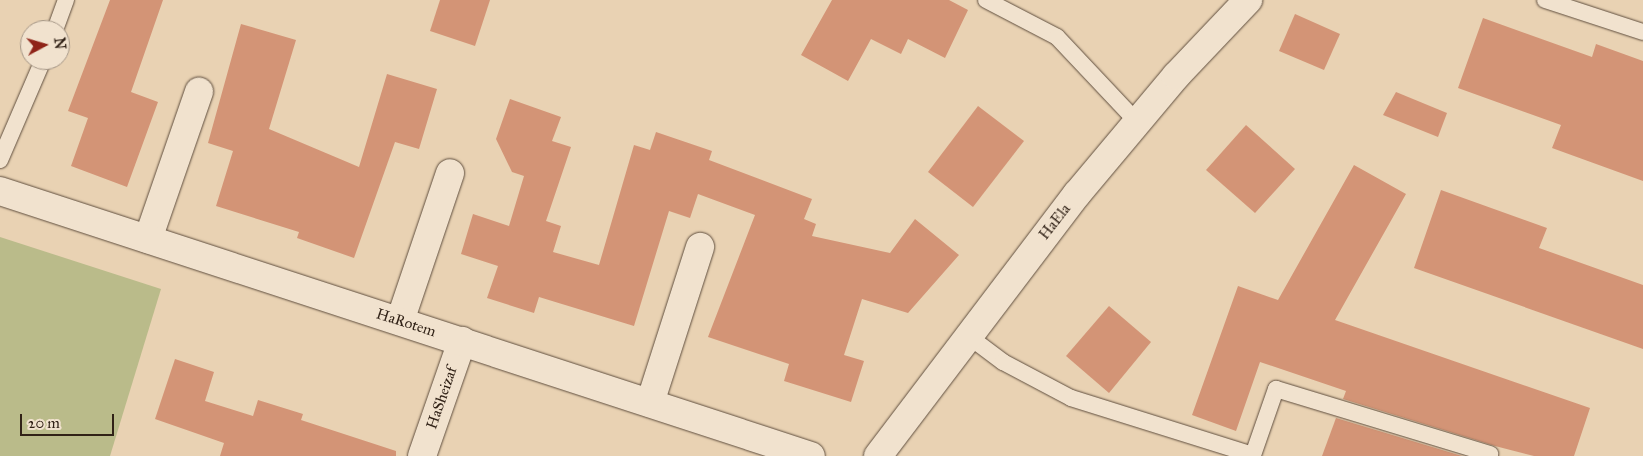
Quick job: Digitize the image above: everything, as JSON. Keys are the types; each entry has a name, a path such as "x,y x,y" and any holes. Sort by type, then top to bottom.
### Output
{"street":[{"name":"HaEla","path":"878,456 967,335 1138,123 1248,0"},
{"path":"148,240 199,92"},
{"path":"400,321 450,173"},
{"name":"HaRotem","path":"0,191 811,456"},
{"path":"650,403 700,247"},
{"name":"HaSheizaf","path":"422,456 462,341"}],"lane":[{"path":"59,20 66,0"},
{"path":"986,0 1057,37 1138,123"},
{"path":"1545,0 1643,32"},
{"path":"0,160 39,70"},
{"path":"967,335 1003,362 1071,398 1253,455 1276,389 1490,454"}],"green space":[{"path":"0,237 161,289 110,456 0,456"}],"building":[{"path":"110,0 163,0 131,92 158,102 127,187 71,166 88,118 68,111"},
{"path":"440,0 490,0 475,46 430,31"},
{"path":"832,0 949,0 968,10 945,58 908,39 901,54 871,39 848,81 801,55"},
{"path":"1295,14 1340,34 1324,70 1279,51"},
{"path":"1483,18 1592,57 1596,44 1643,61 1643,181 1552,148 1561,125 1458,88"},
{"path":"241,24 296,40 269,129 359,167 387,74 437,89 419,149 395,142 354,258 297,238 299,232 216,206 233,151 208,143"},
{"path":"1396,92 1447,113 1438,137 1383,115"},
{"path":"510,99 561,117 552,141 571,147 546,221 561,226 553,252 599,265 634,145 650,150 656,132 712,151 709,160 812,199 804,219 816,224 812,236 890,253 915,219 959,255 908,313 862,299 844,355 864,361 851,402 784,381 789,364 708,337 755,215 698,194 690,218 669,211 634,326 539,297 534,313 487,298 498,266 461,254 473,214 509,226 524,176 512,172 496,139"},
{"path":"978,106 1024,141 973,207 928,172"},
{"path":"1246,125 1295,169 1255,213 1206,170"},
{"path":"1354,165 1406,194 1335,320 1590,408 1574,456 1534,456 1495,446 1343,399 1346,391 1260,362 1236,431 1192,415 1238,286 1278,300"},
{"path":"1441,190 1547,228 1539,248 1643,285 1643,349 1414,268"},
{"path":"1109,306 1151,342 1109,393 1066,356"},
{"path":"175,359 214,372 205,401 253,416 258,400 303,414 301,420 396,451 396,456 220,456 224,443 155,419"},
{"path":"1336,418 1462,456 1322,456"}]}
